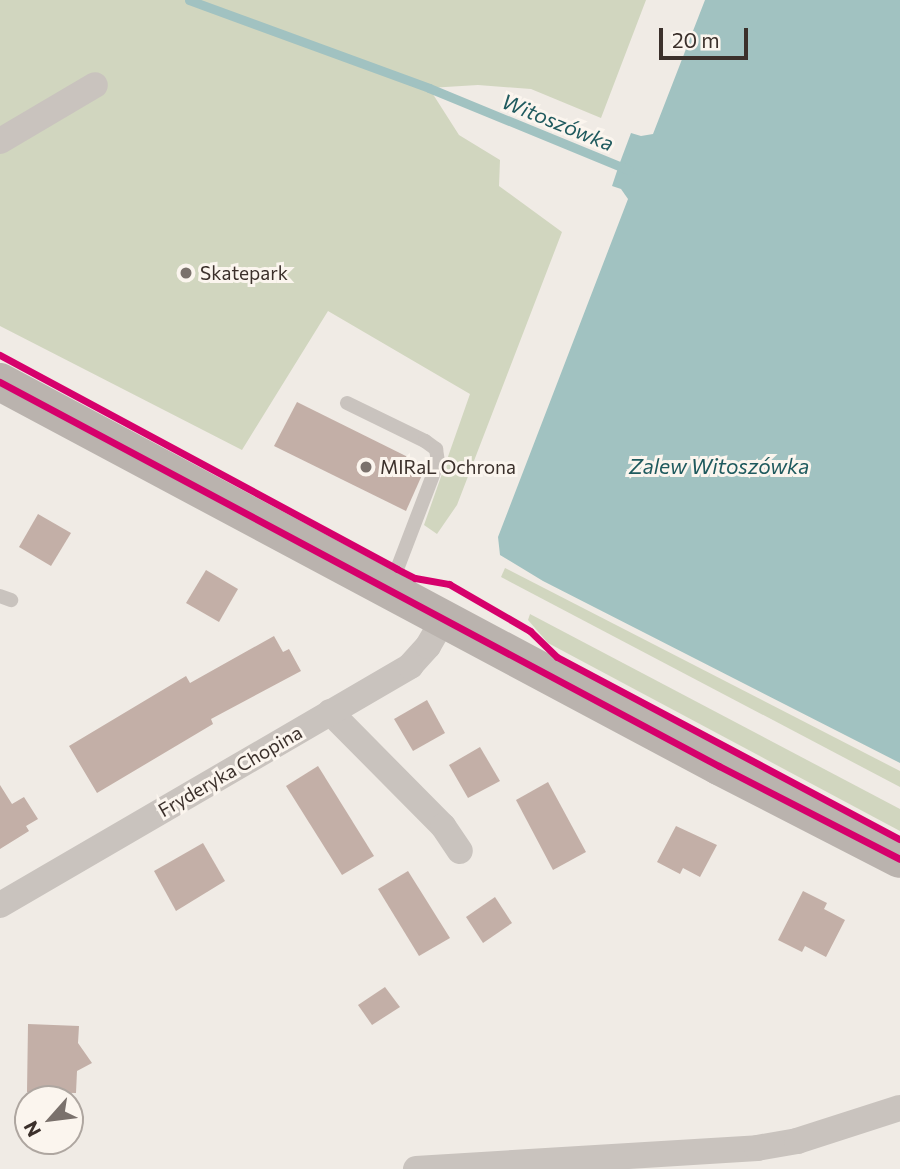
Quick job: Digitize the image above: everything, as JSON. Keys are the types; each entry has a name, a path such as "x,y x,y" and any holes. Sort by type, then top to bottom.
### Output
{"street":[{"path":"0,141 95,85"},
{"path":"0,382 443,620 900,859"},
{"name":"Fryderyka Chopina","path":"0,905 410,666 428,646 443,620"},
{"path":"330,712 443,826 460,851"},
{"path":"416,1169 757,1147 797,1141 900,1108"}],"lane":[{"path":"347,403 436,449 438,462 389,590"}],"green space":[{"path":"0,0 646,0 601,118 531,89 478,85 429,88 459,135 500,160 499,186 562,232 457,505 437,534 424,525 470,394 328,311 242,450 0,326"},
{"path":"505,568 900,771 900,787 501,577"},
{"path":"530,614 900,809 900,831 548,643 528,620"}],"water":[{"name":"Zalew Witoszówka","path":"705,0 900,0 900,763 543,581 500,555 498,537 628,199 621,189 612,186 619,165 631,133 641,136 653,134"}],"building":[{"path":"297,402 426,466 406,511 274,446"},
{"path":"38,514 71,533 51,566 19,547"},
{"path":"206,570 238,589 219,622 186,603"},
{"path":"274,636 283,652 289,649 301,671 211,719 213,724 97,793 69,746 186,676 190,683"},
{"path":"427,700 445,733 413,751 394,719"},
{"path":"480,747 500,781 468,798 449,765"},
{"path":"318,766 374,856 342,875 286,786"},
{"path":"548,782 586,852 553,870 516,800"},
{"path":"0,785 12,804 24,797 38,819 26,826 29,831 0,849"},
{"path":"676,826 717,845 700,877 683,868 680,874 657,862"},
{"path":"203,843 225,881 176,911 154,871"},
{"path":"408,871 450,938 419,956 378,889"},
{"path":"803,891 827,903 824,909 845,920 826,957 805,946 802,952 778,940"},
{"path":"495,897 512,923 483,943 466,917"},
{"path":"385,987 400,1007 372,1025 358,1005"},
{"path":"28,1024 79,1026 78,1043 92,1063 77,1071 76,1085 27,1085"}],"waterway":[{"name":"Witoszówka","path":"189,0 429,88 629,170"}],"cycle path":[{"path":"0,355 397,569 415,578 449,584 530,631 557,657 900,839"},
{"path":"0,382 719,766 900,859"}],"place":[{"name":"Skatepark","path":"186,273"},
{"name":"MIRaL Ochrona","path":"366,467"}]}
